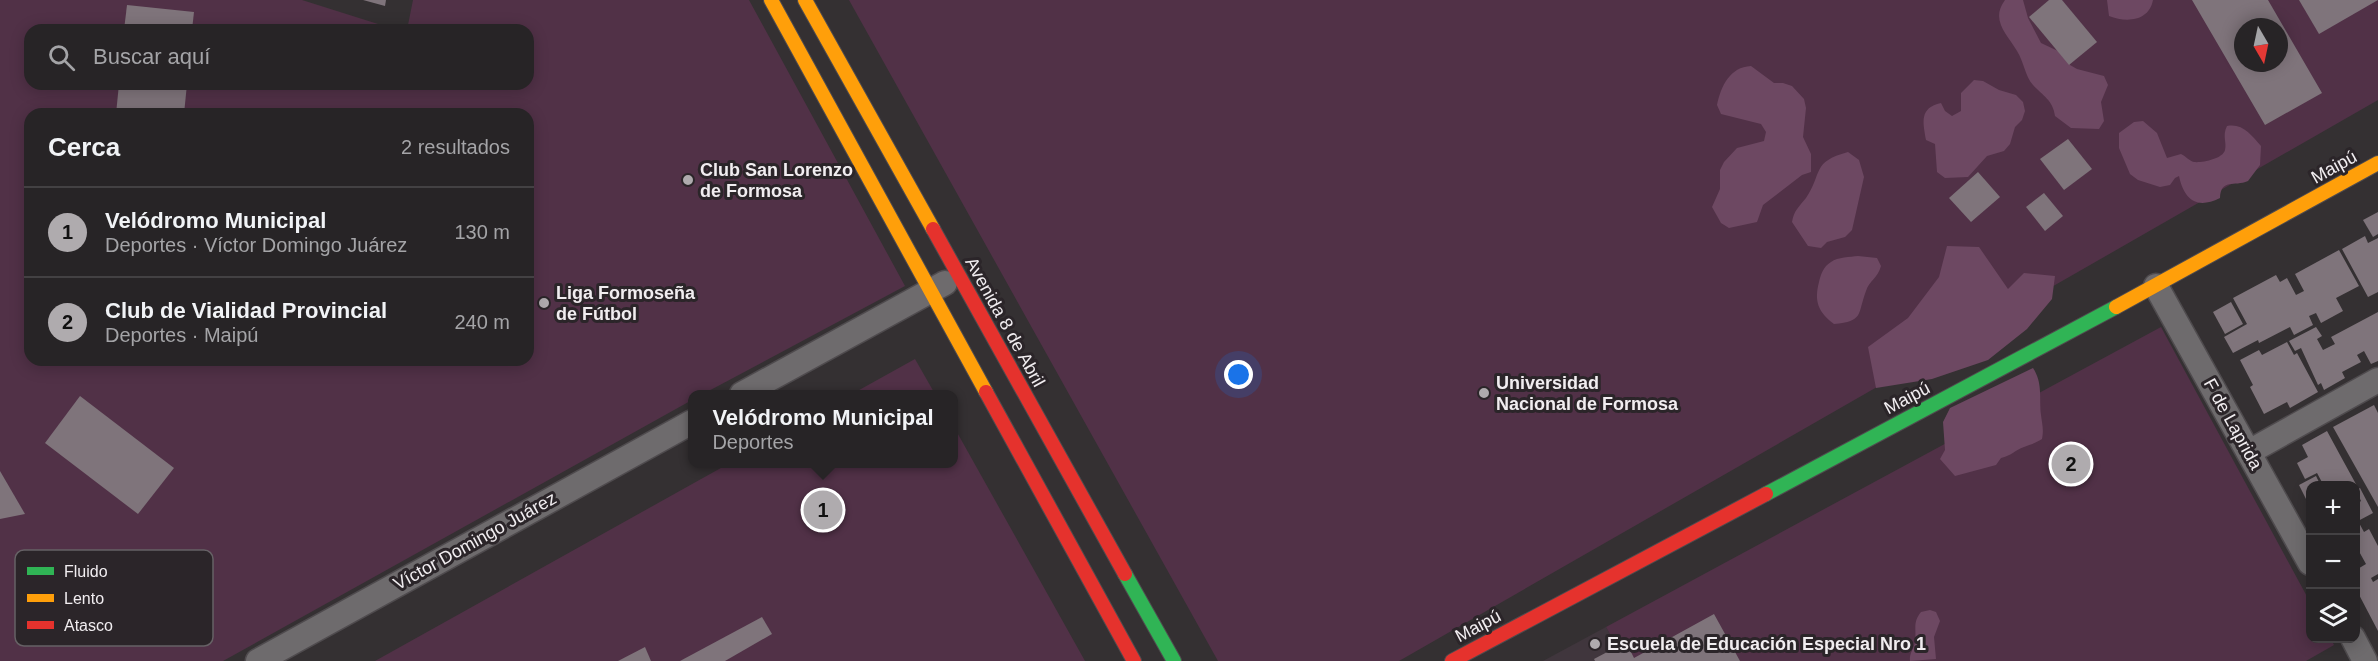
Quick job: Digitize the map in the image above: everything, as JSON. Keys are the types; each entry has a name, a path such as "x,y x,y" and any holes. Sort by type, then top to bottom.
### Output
{"main road":[{"path":"771,0 1134,661"},
{"name":"Avenida 8 de Abril","path":"805,0 1174,661"},
{"name":"Maipú","path":"1452,661 2156,286 2378,163"}],"street":[{"path":"749,390 959,276"},
{"name":"F de Laprida","path":"2156,286 2306,556"},
{"path":"2249,452 2378,381"},
{"name":"Víctor Domingo Juárez","path":"258,661 688,425"},
{"path":"2355,643 2365,661"}],"shaded area":[{"path":"0,0 302,0 378,24 24,24 24,90 534,90 534,24 408,24 413,0 749,0 905,286 710,390 688,390 688,402 223,661 0,661"},
{"name":"Universidad Nacional de Formosa","path":"849,0 2378,0 2378,100 1399,661 1218,661"},
{"path":"2005,0 2023,0 2028,18 2041,43 2058,51 2070,65 2077,69 2104,76 2108,85 2101,102 2104,121 2099,129 2071,128 2055,116 2050,102 2030,81 2019,55 2002,27 1999,14"},
{"path":"2107,0 2153,0 2147,12 2130,20 2109,16"},
{"path":"1751,66 1774,83 1792,86 1804,99 1806,108 1803,137 1811,154 1811,172 1802,175 1763,205 1757,222 1729,228 1721,223 1712,207 1720,189 1720,170 1737,148 1764,141 1766,132 1761,124 1721,114 1717,105 1721,91 1732,74"},
{"path":"1974,80 1983,81 1999,90 2016,95 2023,102 2025,111 2022,120 2015,127 2010,144 2004,151 1987,156 1968,177 1945,178 1937,172 1935,144 1926,140 1924,117 1929,108 1941,103 1945,111 1952,116 1961,111 1961,93"},
{"path":"2143,121 2157,133 2167,158 2181,154 2194,162 2220,156 2225,150 2227,126 2238,126 2261,146 2260,165 2248,181 2226,185 2220,198 2204,203 2192,200 2188,196 2179,176 2170,185 2160,187 2138,180 2130,174 2119,148 2119,133 2134,122"},
{"path":"1848,152 1859,160 1864,177 1852,230 1845,237 1827,242 1821,248 1808,246 1792,222 1794,214 1806,198 1823,164"},
{"path":"1947,246 1979,247 2008,289 2024,273 2055,276 2052,299 2027,329 1988,360 1932,379 1876,388 1868,347 1908,318 1939,277"},
{"path":"1858,256 1877,258 1881,266 1880,270 1867,288 1855,319 1834,324 1824,315 1817,300 1821,276 1826,266 1834,260"},
{"path":"2161,327 2306,595 2306,643 2333,643 2334,645 2306,661 1625,661 1606,627"},
{"path":"915,359 933,390 859,390"},
{"path":"2033,368 2039,385 2042,439 2001,458 1996,465 1955,476 1940,459 1945,450 1943,422 1950,408"},
{"path":"958,434 1085,661 375,661 721,468 958,468"},
{"path":"1930,610 1936,612 1940,621 1934,637 1936,659 1910,661 1917,620 1921,612"},
{"name":"Escuela de Educación Especial Nro 1","path":"1606,627 1625,661 1543,661"}],"building":[{"path":"363,0 386,0 385,6"},
{"path":"2049,0 2062,0 2097,42 2069,65 2029,17"},
{"path":"2192,0 2268,0 2278,18 2234,18 2234,72"},
{"path":"2299,0 2378,0 2319,34"},
{"path":"127,5 194,12 193,24 125,24"},
{"path":"2288,34 2322,93 2265,125 2234,72 2288,72"},
{"path":"118,90 186,90 185,108 117,108"},
{"path":"2068,139 2092,169 2064,190 2040,159"},
{"path":"1978,172 2000,197 1971,222 1949,198"},
{"path":"2044,193 2063,216 2045,231 2026,207"},
{"path":"2378,212 2378,234 2373,237 2363,220"},
{"path":"2365,236 2368,243 2378,238 2378,292 2368,297 2342,249"},
{"path":"2339,250 2359,286 2336,298 2343,311 2321,323 2316,313 2309,316 2313,325 2294,335 2290,327 2233,353 2224,337 2247,324 2233,298 2276,275 2280,282 2287,278 2296,295 2304,291 2295,274"},
{"path":"2231,302 2243,324 2225,334 2213,312"},
{"path":"2378,312 2378,361 2371,364 2364,351 2357,355 2361,362 2342,372 2345,378 2324,390 2321,383 2318,385 2301,348 2295,351 2289,341 2316,327 2322,336 2317,339 2323,350 2335,344 2331,337"},
{"path":"2287,342 2294,355 2297,353 2318,392 2290,408 2287,402 2264,414 2250,387 2253,385 2240,360 2259,350 2262,355"},
{"path":"80,396 174,468 138,514 45,443"},
{"path":"2374,405 2378,413 2378,507 2333,427"},
{"path":"2327,431 2354,481 2321,481 2317,473 2305,479 2297,463 2308,457 2302,445"},
{"path":"0,471 25,514 0,519"},
{"path":"2316,476 2318,481 2307,481"},
{"path":"2306,481 2306,499 2299,485"},
{"path":"2360,488 2373,513 2360,520 2360,502"},
{"path":"2360,525 2364,532 2369,529 2378,546 2378,574 2371,578 2373,582 2378,579 2378,631 2360,597 2360,568 2366,564 2360,553"},
{"path":"1714,614 1740,661 1595,661 1594,659 1626,642 1634,658"},
{"path":"762,617 772,634 725,661 680,661"},
{"path":"645,647 651,661 618,661"}],"traffic: fast":[{"path":"1766,494 2116,307"},
{"path":"1125,574 1174,661"}],"traffic: slow":[{"path":"771,0 986,392"},
{"path":"805,0 933,229"},
{"path":"2116,307 2378,163"}],"traffic: jam":[{"path":"933,229 1125,574"},
{"path":"986,392 1134,661"},
{"path":"1452,661 1766,494"}],"place":[{"name":"Club San Lorenzo de Formosa","path":"688,180"},
{"name":"Liga Formoseña de Fútbol","path":"544,303"},
{"name":"Universidad Nacional de Formosa","path":"1484,393"},
{"name":"Club de Vialidad Provincial","path":"2071,464"},
{"name":"Velódromo Municipal","path":"823,510"},
{"name":"Escuela de Educación Especial Nro 1","path":"1595,644"}]}
